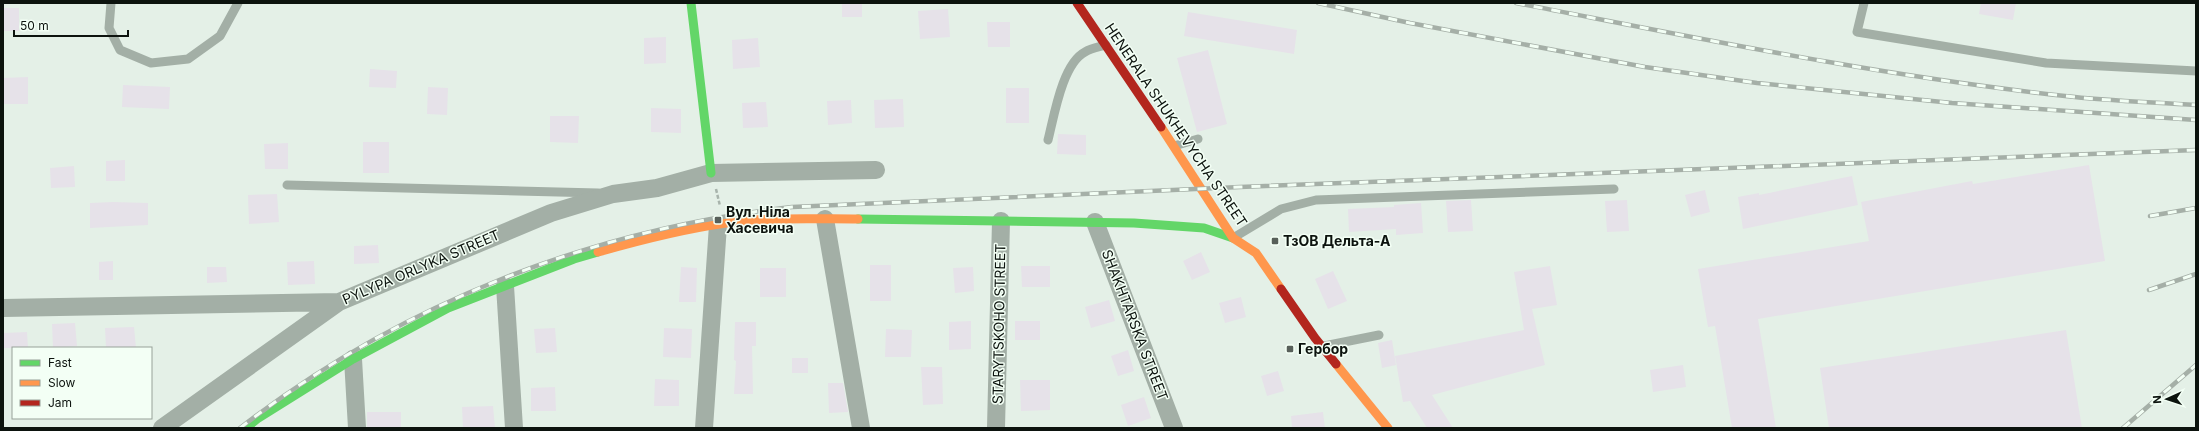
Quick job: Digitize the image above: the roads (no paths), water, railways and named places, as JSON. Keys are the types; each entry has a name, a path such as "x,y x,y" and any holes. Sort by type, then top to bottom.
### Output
{"street":[{"path":"691,3 711,173"},
{"name":"HENERALA SHUKHEVYCHA STREET","path":"1077,3 1174,146 1233,238 1256,253 1321,347 1388,428"},
{"name":"PYLYPA ORLYKA STREET","path":"3,308 339,302 551,213 613,194 658,188 711,173 876,170"},
{"path":"246,428 257,419 353,360 448,308 574,259 645,239 722,224 771,219 1095,222 1204,228 1233,238"},
{"path":"825,219 861,428"},
{"name":"STARYTSKOHO STREET","path":"996,428 1001,221"},
{"name":"SHAKHTARSKA STREET","path":"1095,222 1174,428"},
{"path":"704,428 722,224"},
{"path":"505,286 514,428"},
{"path":"162,428 339,302"},
{"path":"353,360 357,428"}],"lane":[{"path":"110,3 108,28 120,50 151,63 188,59 220,36 238,3"},
{"path":"1864,3 1857,32 2046,63 2196,71"},
{"path":"1048,140 1065,78 1075,61 1084,52 1106,45"},
{"path":"1174,146 1198,139"},
{"path":"287,185 613,194"},
{"path":"1233,238 1281,209 1316,200 1614,189"},
{"path":"1321,347 1379,335"}],"railway":[{"path":"1318,3 1410,23 1645,67 1757,83 1952,103 2196,120"},
{"path":"1516,3 1721,43 1927,78 2081,98 2196,105"},
{"path":"240,428 301,384 366,344 432,309 501,279 572,254 644,233 717,218 792,207 1240,187 2196,150"},
{"path":"2150,216 2196,208"},
{"path":"2149,290 2196,274"},
{"path":"2123,428 2196,365"}],"place":[{"name":"Вул. Ніла Хасевича","path":"718,220"},
{"name":"ТзОВ Дельта-А","path":"1275,241"},
{"name":"Гербор","path":"1290,349"}]}
